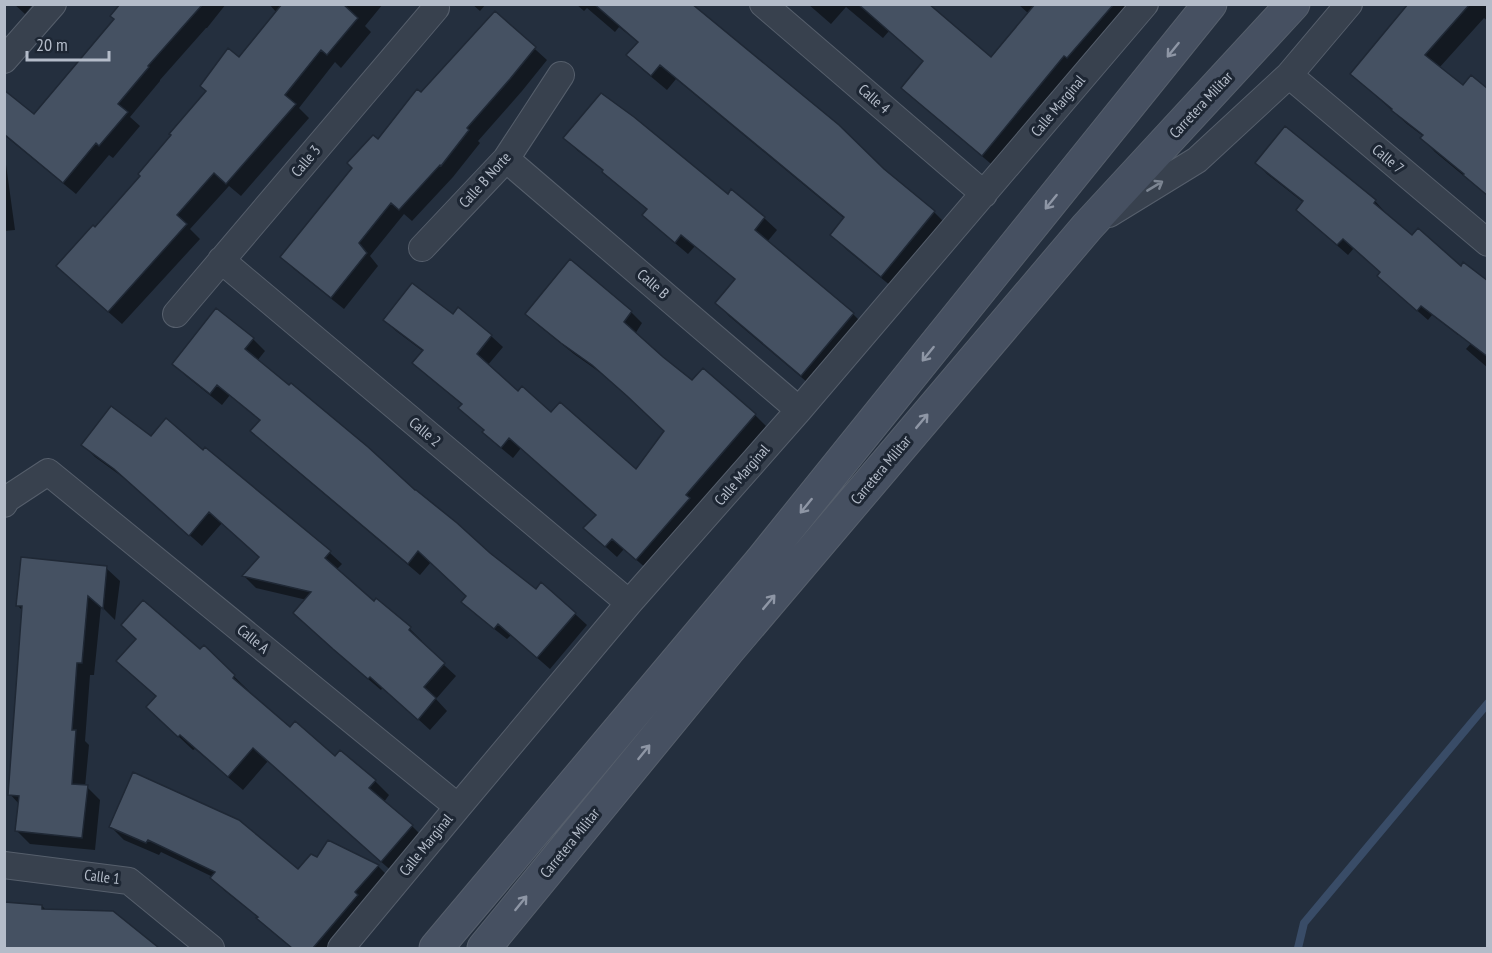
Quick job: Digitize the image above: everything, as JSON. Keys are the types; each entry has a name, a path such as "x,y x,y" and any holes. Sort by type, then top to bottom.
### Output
{"main road":[{"name":"Carretera Militar","path":"484,948 729,649 1087,227 1293,4"},
{"path":"436,948 763,559 1205,6"}],"street":[{"path":"4,60 52,4"},
{"name":"Calle 4","path":"764,4 984,194"},
{"name":"Calle Marginal","path":"341,948 629,603 799,410 1145,4"},
{"path":"1087,227 1197,160 1289,75 1349,4"},
{"name":"Calle 3","path":"176,314 436,8"},
{"name":"Calle B Norte","path":"422,248 506,159 561,75"},
{"name":"Calle 7","path":"1289,75 1488,243"},
{"name":"Calle B","path":"506,159 799,410"},
{"name":"Calle 2","path":"221,260 629,603"},
{"name":"Calle A","path":"6,502 48,471 458,807"},
{"name":"Calle 1","path":"4,865 129,881 211,948"}],"building":[{"path":"120,4 203,4 118,104 128,112 99,146 96,143 63,183 4,134 4,90 34,114 114,19 110,16"},
{"path":"282,4 343,4 358,18 327,55 321,50 285,95 296,104 226,184 214,173 177,215 187,224 108,312 56,266 93,225 95,227 140,176 138,174 171,135 169,134 206,91 200,86 228,48 239,57"},
{"path":"594,4 692,4 839,125 884,169 935,211 881,277 830,235 844,217 660,65 651,76 626,55 638,42"},
{"path":"858,4 929,4 991,57 1035,4 1114,4 1067,58 1064,56 982,156 901,88 923,61"},
{"path":"1408,4 1470,4 1425,55 1463,85 1471,75 1488,89 1488,196 1420,138 1423,135 1350,74"},
{"path":"495,11 536,47 467,128 469,130 441,166 399,210 391,203 359,243 367,253 331,298 280,257 352,168 347,163 373,135 378,139 417,89 421,92"},
{"path":"601,93 728,194 731,189 765,217 755,230 854,313 801,376 715,303 735,279 681,235 675,243 642,215 647,209 563,138"},
{"path":"1285,126 1376,200 1374,203 1412,235 1418,228 1461,266 1463,262 1488,281 1488,357 1421,306 1417,311 1377,276 1380,272 1343,239 1337,245 1296,210 1303,201 1255,163"},
{"path":"570,259 632,311 624,322 663,357 692,380 703,368 756,414 686,495 690,498 636,560 612,539 605,547 583,528 596,515 509,438 501,448 482,432 484,430 458,408 462,404 412,363 423,350 383,320 412,283 453,314 458,307 492,335 477,354 518,391 522,386 551,412 560,402 636,469 664,431 592,365 525,314"},
{"path":"216,308 254,338 245,349 289,385 291,383 368,447 490,553 536,589 541,582 576,613 537,658 498,624 494,629 461,602 466,596 418,551 408,564 250,431 260,420 217,385 210,394 172,364"},
{"path":"111,406 151,436 166,418 203,450 205,447 331,551 325,558 374,601 376,598 411,627 409,630 445,663 424,687 436,698 418,720 293,613 311,592 242,576 259,557 209,512 189,536 114,469 81,445"},
{"path":"21,557 107,566 103,609 88,596 82,663 77,663 72,730 76,730 72,784 88,785 82,838 15,831 19,796 8,795 22,606 16,606"},
{"path":"143,600 200,649 204,645 235,675 233,678 290,727 295,721 335,756 340,750 376,780 369,788 413,825 381,862 253,748 228,777 180,735 178,737 146,707 156,696 116,661 136,639 121,625"},
{"path":"133,772 239,820 298,869 311,854 317,857 328,840 379,865 355,892 358,895 313,948 292,948 210,878 215,872 148,840 146,843 109,827"},
{"path":"4,902 42,905 42,909 113,911 159,948 4,948"}],"waterway":[{"path":"1298,948 1304,923 1488,703"}]}
